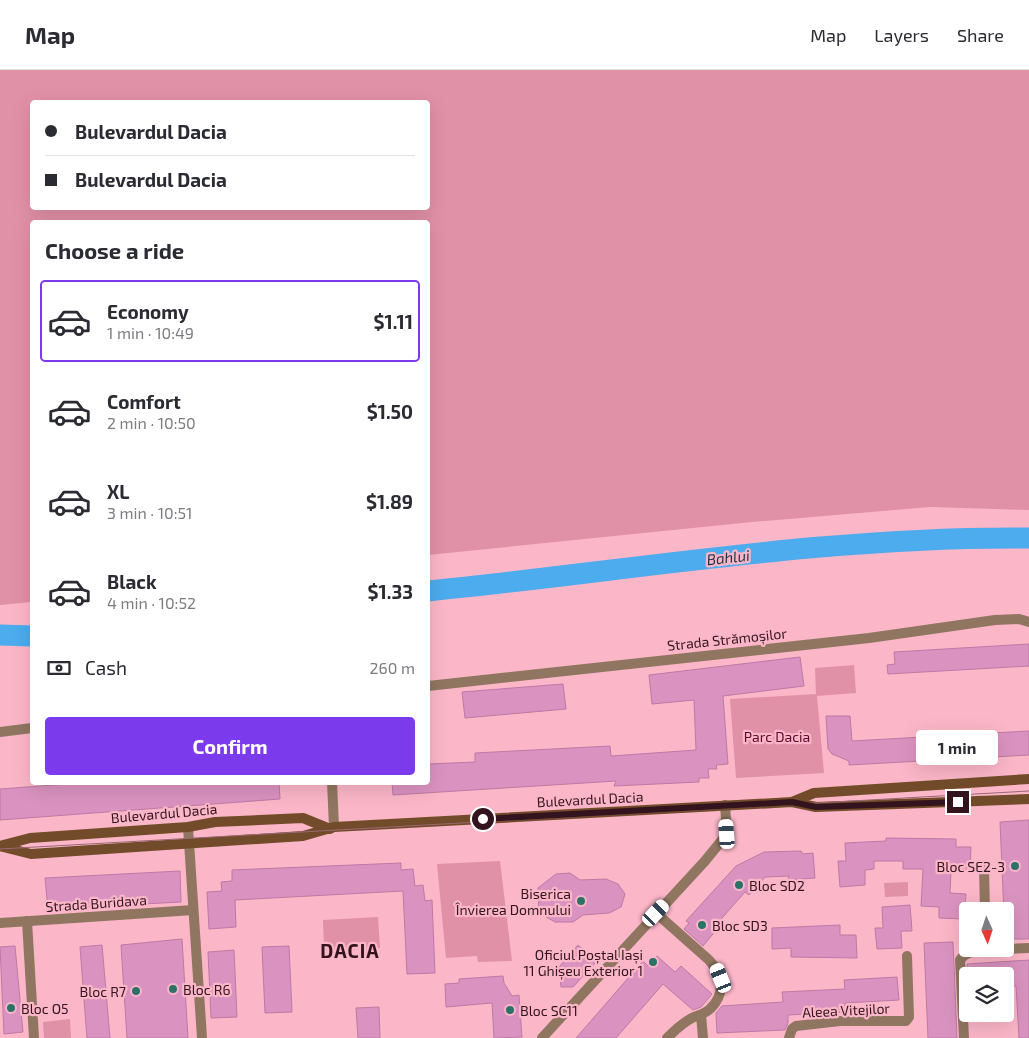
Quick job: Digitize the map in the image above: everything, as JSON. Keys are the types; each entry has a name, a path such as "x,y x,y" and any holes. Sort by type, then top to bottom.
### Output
{"street":[{"name":"Strada Strămoșilor","path":"430,686 869,638 995,620 1019,619 1029,622"},
{"path":"0,732 30,728"},
{"name":"Bulevardul Dacia","path":"792,802 814,793 1029,779"},
{"path":"332,785 332,828"},
{"name":"Bulevardul Dacia","path":"0,846 31,854 303,836 332,828 725,805 792,802 816,807 1029,800"},
{"path":"542,1038 705,861 727,834 725,805"},
{"name":"Bulevardul Dacia","path":"0,846 30,838 188,827 215,822 302,818 332,828"},
{"path":"188,827 202,1038"},
{"path":"984,868 986,902"},
{"name":"Strada Buridava","path":"0,923 193,910"},
{"path":"656,913 716,968 721,978 720,994 710,1009 684,1023 667,1038"},
{"path":"27,922 34,1038"},
{"path":"1014,948 1029,948"},
{"name":"Aleea Vitejilor","path":"789,1038 792,1029 796,1026 840,1021 906,1021 910,1017 906,956"},
{"path":"961,958 964,1038"},
{"path":"701,1015 704,1038"}],"green space":[{"path":"0,70 1029,70 1029,510 930,507 752,522 430,555 430,220 30,220 30,602 0,605"},
{"name":"Parc Dacia","path":"854,665 856,693 817,696 824,773 736,778 730,699 816,694 815,668"},
{"path":"500,861 512,961 478,962 477,956 446,958 437,864"},
{"path":"908,882 908,896 885,897 884,883"},
{"path":"378,917 380,948 324,951 323,920"},
{"path":"70,1019 71,1038 44,1038 43,1022"}],"building":[{"path":"1029,644 1029,666 888,674 887,665 895,664 894,652"},
{"path":"800,657 804,686 723,696 728,764 716,765 717,769 708,769 709,778 699,778 699,782 614,786 616,781 393,795 392,785 430,785 430,764 475,762 475,753 610,746 611,756 696,750 694,700 652,704 649,675"},
{"path":"563,684 566,709 465,718 462,692"},
{"path":"826,716 850,716 852,741 1029,731 1029,755 849,765 849,761 832,754 828,749"},
{"path":"54,785 279,785 280,799 0,820 0,789"},
{"name":"Bloc SE2-3","path":"1029,820 1029,939 1014,939 1014,902 1003,902 1000,822"},
{"path":"886,838 956,839 956,847 971,847 970,871 951,871 950,893 966,894 965,902 959,902 959,919 939,918 939,907 921,906 923,869 903,869 903,861 874,861 874,869 865,870 865,885 840,887 838,861 846,861 845,843 886,841"},
{"path":"801,851 803,854 813,853 815,878 788,880 789,876 765,877 749,895 745,892 715,926 717,929 703,946 684,929 689,923 686,921 736,866 764,852"},
{"path":"401,863 401,870 413,869 415,886 423,885 425,901 432,900 435,973 407,974 403,891 235,900 236,927 209,929 207,892 222,891 221,882 232,881 232,870"},
{"path":"180,871 181,902 48,909 45,878"},
{"name":"Biserica Învierea Domnului","path":"570,873 580,880 606,879 618,884 625,894 621,907 609,913 583,915 573,922 555,922 539,913 538,888 556,874"},
{"path":"910,905 912,931 901,931 902,948 877,949 875,928 883,928 882,907"},
{"path":"840,925 840,935 856,935 857,958 791,957 791,948 772,949 772,928"},
{"path":"182,939 188,1038 127,1038 121,945"},
{"path":"953,942 957,1038 928,1038 924,943"},
{"path":"102,945 110,1038 87,1038 80,947"},
{"path":"578,945 597,961 573,987 561,987 559,967"},
{"name":"Bloc O5","path":"15,946 23,1032 4,1034 0,947"},
{"path":"289,946 292,1012 265,1013 262,947"},
{"path":"234,950 237,1017 211,1018 208,952"},
{"path":"657,956 675,972 681,966 712,994 701,1007 693,1010 663,984 616,1038 576,1038 643,961 648,966"},
{"path":"1029,960 1029,1038 1019,1038 1014,967 967,967 967,964"},
{"name":"Bloc SC11","path":"503,976 504,983 512,996 519,995 522,1037 494,1038 492,1003 446,1007 445,984 459,983 459,979"},
{"path":"897,977 899,1000 845,1003 845,1012 788,1015 788,1023 785,1030 717,1033 716,1013 722,1006 783,1002 782,992 845,989 844,980"},
{"path":"379,1007 380,1038 358,1038 356,1008"}],"waterway":[{"name":"Bahlui","path":"430,591 803,549 953,539 1029,538"},
{"name":"Bahlui","path":"0,635 30,636"}],"tram line":[{"path":"0,849 1029,791"}],"place":[{"name":"Bloc SE2-3","path":"1015,866"},
{"name":"Bloc SD2","path":"739,885"},
{"name":"Biserica Învierea Domnului","path":"581,901"},
{"name":"Bloc SD3","path":"702,925"},
{"name":"Oficiul Poștal Iași 11 Ghișeu Exterior 1","path":"653,962"},
{"name":"Bloc R6","path":"173,989"},
{"name":"Bloc R7","path":"136,991"},
{"name":"Bloc O5","path":"11,1008"},
{"name":"Bloc SC11","path":"510,1010"}],"district":[{"name":"DACIA","path":"350,950"}],"route":[{"path":"483,819 792,802 816,807 958,802"}]}
